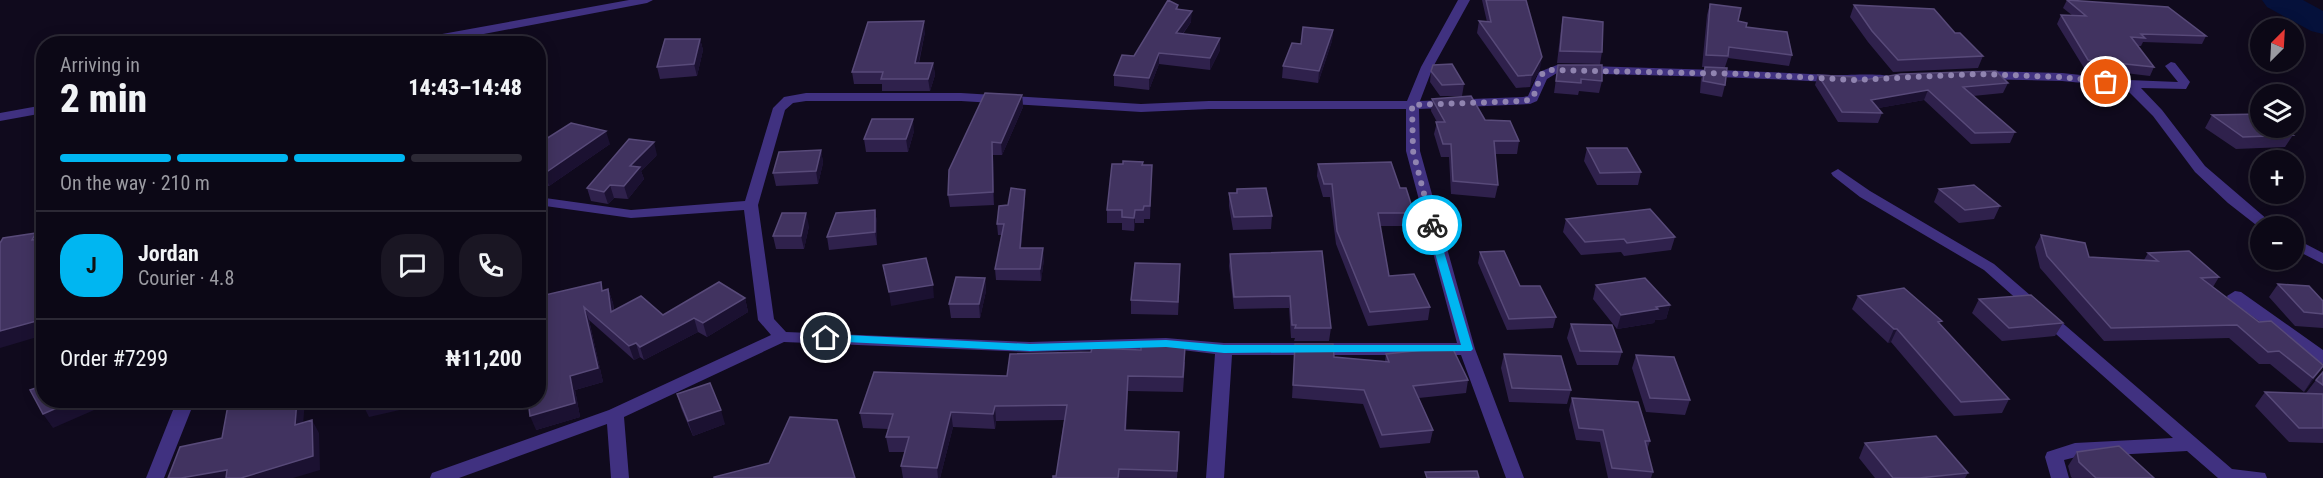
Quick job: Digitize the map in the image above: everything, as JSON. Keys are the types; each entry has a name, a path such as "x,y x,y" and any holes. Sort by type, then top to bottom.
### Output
{"street":[{"path":"475,36 647,0"},
{"path":"1464,0 1432,57 1412,105 1413,151 1467,349 1515,478"},
{"path":"1965,75 2062,77 2128,84 2182,86 2184,82 2171,66"},
{"path":"782,337 766,320 752,205 779,108 789,100 807,97 961,97 1141,108 1221,105 1412,105 1525,101 1533,98 1541,75 1548,70 1557,69 1745,74 1854,80 1898,78"},
{"path":"2128,84 2142,94 2200,168 2254,216"},
{"path":"0,117 36,110"},
{"path":"1838,173 1865,194 1989,267 2229,477 2258,478"},
{"path":"546,202 631,214 752,205"},
{"path":"2304,249 2323,259"},
{"path":"2235,296 2323,358"},
{"path":"439,478 615,414 782,337 1030,347 1166,344 1224,349 1467,349"},
{"path":"1215,478 1224,349"},
{"path":"155,478 183,408"},
{"path":"615,414 620,478"},
{"path":"2060,478 2054,457 2075,450 2191,444"}],"building":[{"path":"1168,0 1178,5 1176,9 1192,11 1176,33 1220,38 1210,58 1159,53 1149,78 1114,75 1122,55 1134,56"},
{"path":"1486,0 1526,0 1542,57 1532,75 1518,76 1479,21 1491,22"},
{"path":"2067,0 2168,7 2206,36 2141,34 2145,38 2131,37 2154,67 2088,60 2061,15 2086,16"},
{"path":"1710,4 1741,8 1738,21 1747,23 1746,27 1787,32 1792,55 1729,47 1728,56 1706,55"},
{"path":"1854,5 1934,9 1955,33 1960,33 1983,56 1898,60 1872,31"},
{"path":"1563,17 1603,22 1602,52 1560,51"},
{"path":"924,21 915,63 933,63 928,79 881,79 883,72 852,72 868,22"},
{"path":"1303,27 1333,30 1319,71 1283,66 1292,43 1301,44"},
{"path":"665,39 700,39 694,64 657,67"},
{"path":"1452,64 1464,84 1442,85 1431,71 1433,65"},
{"path":"1558,65 1602,65 1602,81 1581,79 1581,83 1556,81"},
{"path":"1705,67 1727,68 1725,85 1703,81"},
{"path":"1996,71 2008,83 1963,87 2015,132 1975,133 1928,90 1871,100 1882,113 1842,112 1818,75 1855,77 1858,81 1901,74"},
{"path":"985,93 1022,95 1001,143 992,142 993,192 948,195 949,170"},
{"path":"1471,96 1485,120 1510,121 1519,141 1494,141 1498,185 1453,181 1451,144 1443,144 1436,122 1445,122 1432,99"},
{"path":"2250,114 2250,137 2243,137 2212,115"},
{"path":"872,119 913,119 906,139 864,139"},
{"path":"571,123 606,131 546,172 546,139"},
{"path":"629,139 654,142 630,166 640,167 624,186 610,185 604,192 587,188"},
{"path":"1587,148 1627,148 1641,172 1600,173"},
{"path":"821,150 816,171 773,173 779,152"},
{"path":"1123,161 1152,165 1150,206 1144,206 1143,210 1135,210 1134,218 1122,217 1122,210 1107,210 1112,164 1123,164"},
{"path":"1391,162 1400,188 1406,188 1414,213 1378,213 1389,276 1414,274 1430,307 1370,312 1337,231 1332,184 1324,184 1318,164"},
{"path":"1974,185 2000,206 1965,210 1939,189"},
{"path":"1011,188 1025,190 1020,248 1043,248 1040,269 995,269 1004,224 997,224 999,206 1008,205"},
{"path":"1266,188 1272,216 1234,217 1229,193 1237,193 1237,189"},
{"path":"1650,209 1675,237 1627,243 1624,239 1585,242 1566,219"},
{"path":"875,210 875,232 827,237 836,213"},
{"path":"782,213 806,213 801,236 773,236"},
{"path":"36,233 32,240 36,240 36,321 0,331 0,243 3,238"},
{"path":"2041,235 2085,243 2089,257 2158,261 2148,253 2189,251 2219,277 2201,278 2259,322 2271,321 2323,366 2313,378 2279,351 2268,352 2237,325 2111,328 2047,256"},
{"path":"1322,251 1331,328 1295,328 1296,325 1292,325 1290,296 1234,297 1230,254"},
{"path":"1504,251 1520,286 1540,286 1556,317 1509,319 1480,252"},
{"path":"926,258 933,285 889,292 883,265"},
{"path":"1135,263 1180,264 1178,302 1131,300"},
{"path":"956,277 985,278 979,304 949,304"},
{"path":"1645,278 1670,305 1621,315 1596,285"},
{"path":"601,282 602,291 608,289 611,312 641,296 663,315 719,282 745,298 703,323 694,318 640,347 636,343 629,346 584,307 598,368 570,376 575,403 530,416 529,408 546,408 546,295"},
{"path":"2278,284 2309,286 2323,301 2323,314 2304,312"},
{"path":"1904,288 1942,321 1938,322 2009,399 1961,402 1897,329 1894,329 1858,296"},
{"path":"2031,295 2063,323 2009,328 1979,299"},
{"path":"1571,324 1612,325 1622,352 1580,351"},
{"path":"1295,344 1333,344 1334,357 1389,362 1386,354 1452,347 1468,380 1413,386 1433,430 1382,435 1364,390 1293,385"},
{"path":"1141,345 1185,347 1183,377 1128,376 1125,430 1179,432 1177,471 1119,469 1118,478 1053,478 1056,476 1067,405 995,406 993,414 951,412 937,468 901,466 909,437 886,437 893,414 860,413 874,372 1007,376 1010,354 1091,352 1092,348 1141,350"},
{"path":"1504,354 1561,356 1571,390 1512,388"},
{"path":"1636,355 1674,357 1690,400 1650,398"},
{"path":"2323,372 2323,385 2316,380"},
{"path":"710,383 721,410 688,421 677,394"},
{"path":"36,388 36,401 30,390"},
{"path":"2265,392 2323,394 2323,428 2299,428"},
{"path":"1572,398 1638,402 1650,441 1645,441 1653,472 1612,468 1603,430 1579,428"},
{"path":"40,408 57,408 43,414"},
{"path":"227,408 296,408 295,425 312,420 313,456 241,478 226,478 227,470 168,478 180,447 222,438"},
{"path":"790,417 837,420 855,478 714,478 769,463"},
{"path":"1936,436 1968,473 1893,478 1865,443"},
{"path":"2119,446 2154,478 2096,478 2079,462 2077,452"},
{"path":"1477,471 1479,478 1427,478 1425,472"}],"waterway":[{"path":"2278,0 2323,24"}],"way so far":[{"path":"1432,225 1413,151 1412,105 1525,101 1533,98 1541,75 1548,70 1745,74 1854,80 1977,74 2062,77 2106,82"}],"route":[{"path":"826,338 1030,347 1166,344 1224,349 1467,349 1432,225"}]}
